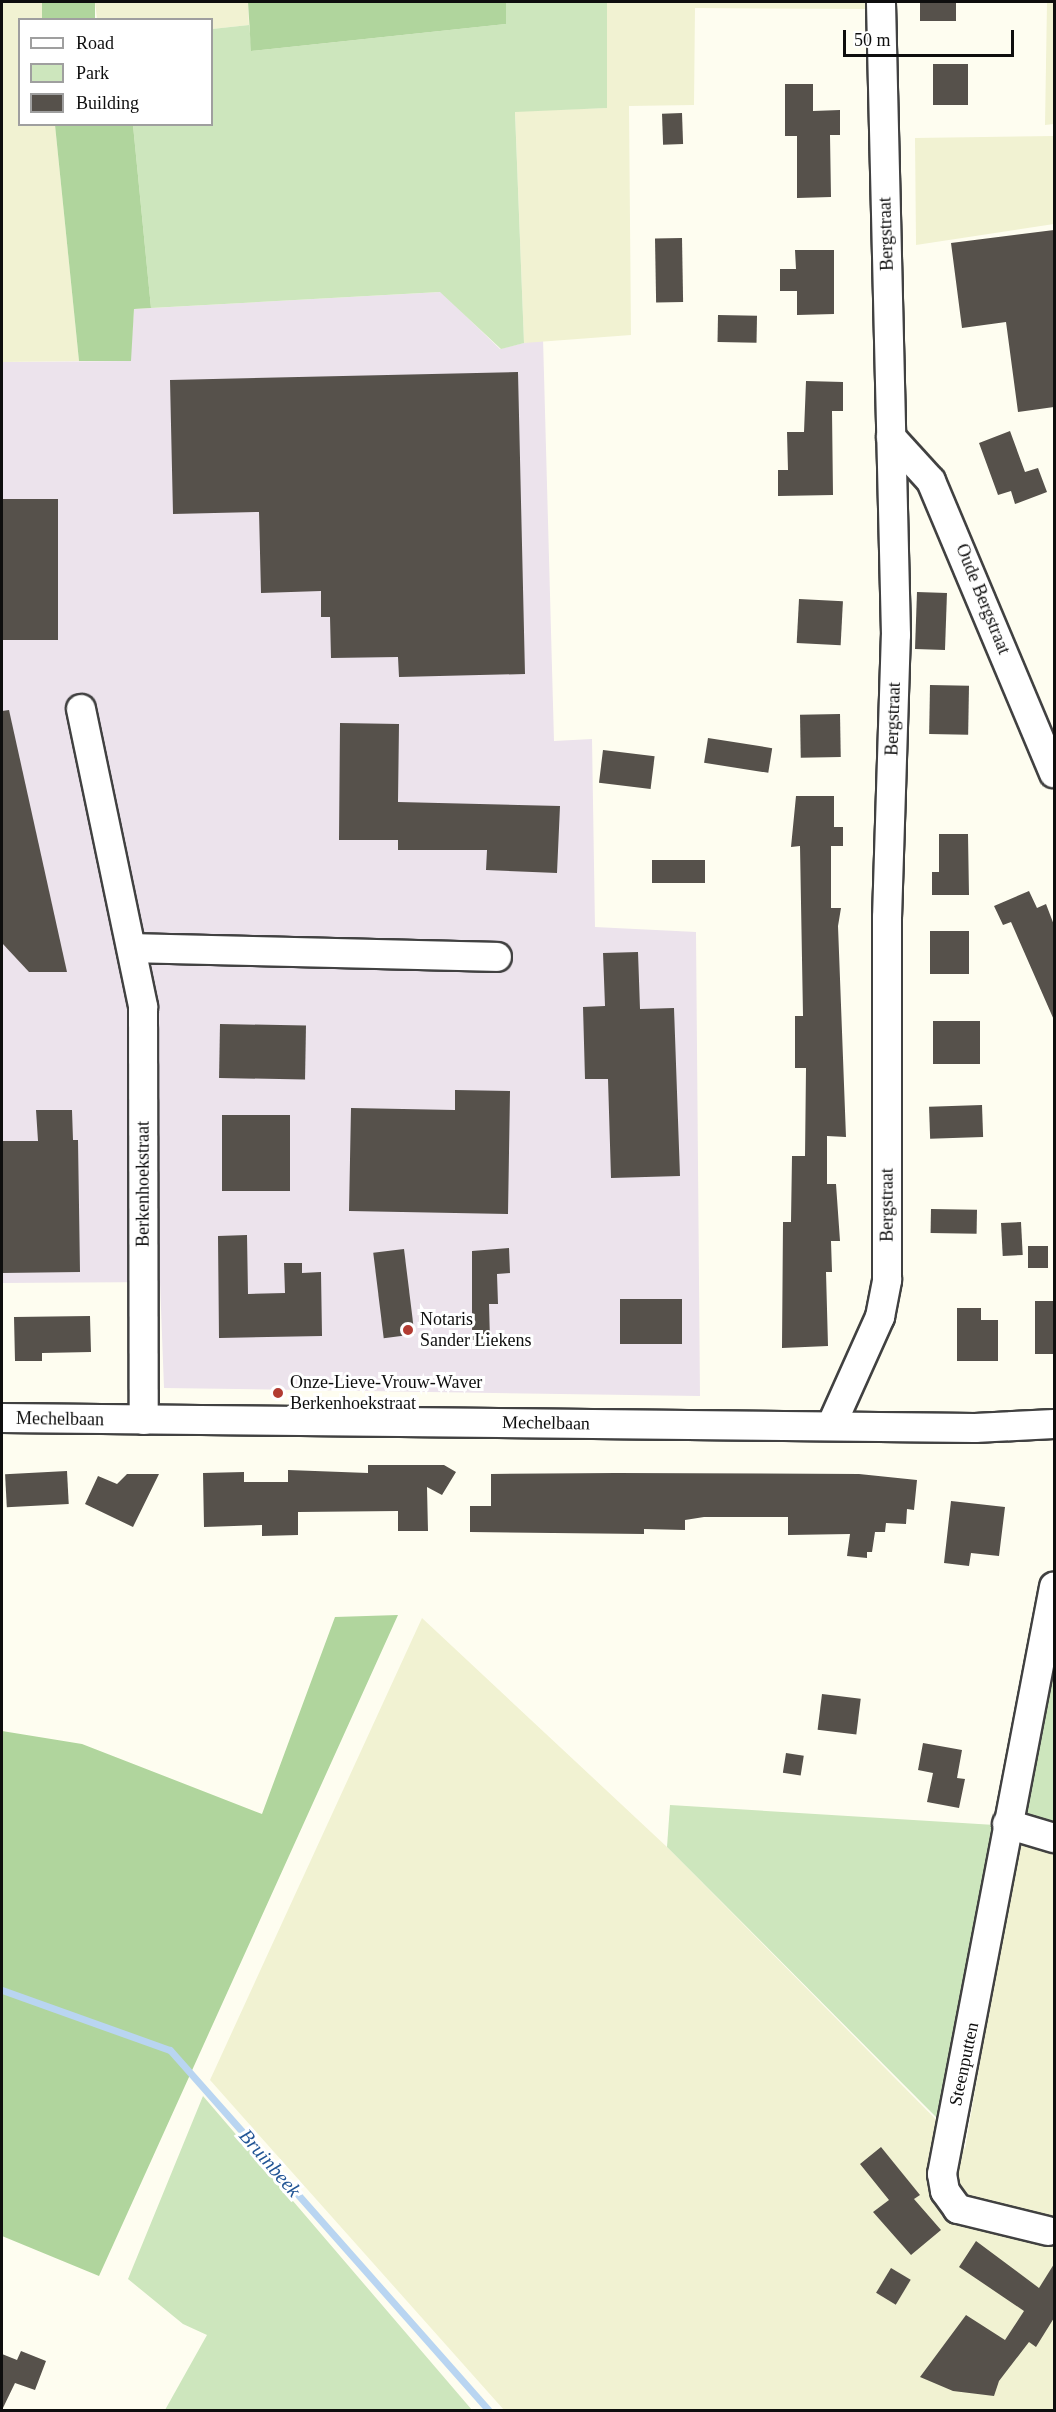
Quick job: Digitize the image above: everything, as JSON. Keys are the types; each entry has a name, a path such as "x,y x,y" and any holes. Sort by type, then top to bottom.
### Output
{"street":[{"name":"Bergstraat","path":"831,1426 880,1317 887,1280 887,918 896,635 881,2"},
{"name":"Oude Bergstraat","path":"891,437 932,481 1054,773"},
{"name":"Berkenhoekstraat","path":"81,709 143,1007 144,1420"},
{"path":"132,948 497,957"},
{"name":"Mechelbaan","path":"2,1418 831,1426 1054,1424"},
{"name":"Steenputten","path":"1048,2231 958,2209 945,2191 942,2175 1007,1824 1054,1587"},
{"path":"1007,1824 1054,1838"}],"shaded area":[{"path":"441,292 500,349 543,338 554,741 592,739 595,927 696,932 700,1396 164,1388 160,1282 2,1283 2,362 130,361 134,309"}],"green space":[{"path":"2,2 42,2 44,18 18,18 18,126 55,126 79,361 2,362"},
{"path":"42,2 95,2 95,18 42,18"},
{"path":"95,2 248,2 249,25 213,29 213,18 97,18"},
{"path":"248,2 506,2 506,24 251,51"},
{"path":"505,2 607,2 607,108 515,112 524,343 501,349 440,292 151,308 133,126 213,126 213,29 249,25 252,51 506,24"},
{"path":"607,2 865,2 865,9 695,8 694,105 629,106 631,335 524,343 515,111 607,108"},
{"path":"1047,2 1054,2 1054,124 1045,125"},
{"path":"55,126 133,126 151,308 134,309 131,361 79,361"},
{"path":"1054,136 1054,224 916,245 915,138"},
{"path":"398,1615 99,2276 2,2236 2,1731 82,1744 262,1814 335,1617"},
{"path":"422,1618 667,1847 965,2149 1019,1835 1054,1845 1054,2410 504,2410 210,2080"},
{"path":"1054,1672 1054,1825 1023,1816"},
{"path":"670,1805 995,1825 944,2125 667,1847"},
{"path":"203,2096 472,2410 165,2410 207,2335 183,2324 128,2279"}],"building":[{"path":"920,2 956,2 956,21 920,21"},
{"path":"933,64 968,64 968,105 933,105"},
{"path":"785,84 813,84 813,111 840,110 840,135 830,135 831,197 797,198 797,136 785,136"},
{"path":"682,113 683,144 663,145 662,114"},
{"path":"1054,230 1054,407 1018,412 1006,322 962,328 951,243"},
{"path":"655,238 682,238 683,302 656,302"},
{"path":"795,250 834,250 834,314 797,315 797,291 780,291 780,269 796,269"},
{"path":"718,315 757,316 757,343 718,342"},
{"path":"518,372 525,674 399,677 398,657 331,658 330,617 321,617 321,591 261,593 259,512 173,514 170,380"},
{"path":"806,381 843,382 843,411 832,411 833,495 778,496 778,470 788,470 787,432 804,432"},
{"path":"1010,431 1025,472 1038,468 1047,492 1015,504 1011,491 998,495 979,443"},
{"path":"2,499 58,499 58,640 2,640"},
{"path":"917,592 947,593 945,650 915,649"},
{"path":"799,599 843,601 841,645 797,643"},
{"path":"930,685 969,686 968,735 929,734"},
{"path":"9,710 67,972 29,972 2,943 2,711"},
{"path":"840,714 841,757 801,758 800,715"},
{"path":"340,723 399,724 398,802 560,806 557,873 486,870 487,850 398,850 398,840 339,840"},
{"path":"708,738 772,748 768,773 704,763"},
{"path":"603,750 655,756 651,789 599,783"},
{"path":"796,796 834,796 834,827 843,827 843,846 831,846 831,908 841,908 838,926 846,1137 827,1136 827,1184 836,1184 840,1241 831,1241 832,1272 826,1272 828,1346 782,1348 783,1222 791,1222 792,1156 805,1156 806,1068 795,1068 795,1016 803,1016 800,846 791,847"},
{"path":"939,834 968,834 969,895 932,895 932,872 939,872"},
{"path":"652,860 705,860 705,883 652,883"},
{"path":"1029,891 1037,908 1046,904 1054,925 1054,1020 1011,922 1003,925 994,906"},
{"path":"930,931 969,931 969,974 930,974"},
{"path":"638,952 640,1009 674,1008 680,1176 611,1178 608,1079 585,1079 583,1007 605,1006 603,953"},
{"path":"933,1021 980,1021 980,1064 933,1064"},
{"path":"220,1024 306,1026 305,1079 219,1078"},
{"path":"455,1090 510,1091 508,1214 349,1211 351,1108 455,1110"},
{"path":"982,1105 983,1137 930,1139 929,1107"},
{"path":"36,1110 72,1110 73,1140 78,1140 80,1272 2,1273 2,1141 38,1141"},
{"path":"222,1115 290,1115 290,1191 222,1191"},
{"path":"931,1209 977,1210 977,1234 931,1233"},
{"path":"1021,1222 1023,1255 1003,1256 1001,1223"},
{"path":"247,1235 248,1294 285,1293 284,1263 302,1263 302,1273 321,1272 322,1336 219,1338 218,1236"},
{"path":"1028,1246 1048,1246 1048,1268 1028,1268"},
{"path":"509,1248 510,1273 497,1274 498,1304 489,1304 490,1340 472,1340 472,1251"},
{"path":"404,1249 414,1334 384,1338 373,1253"},
{"path":"620,1299 682,1299 682,1344 620,1344"},
{"path":"1035,1301 1054,1301 1054,1354 1035,1354"},
{"path":"957,1308 981,1308 981,1320 998,1320 998,1361 957,1361"},
{"path":"90,1316 91,1352 42,1353 42,1361 15,1361 14,1317"},
{"path":"368,1465 444,1465 456,1472 442,1495 427,1487 428,1531 398,1531 398,1511 298,1512 298,1535 262,1536 262,1525 204,1527 203,1473 244,1472 244,1482 288,1482 288,1470 368,1473"},
{"path":"67,1471 69,1504 7,1507 5,1474"},
{"path":"127,1474 159,1474 133,1527 85,1504 98,1476 117,1484"},
{"path":"491,1474 859,1474 917,1480 914,1510 907,1509 906,1524 886,1523 885,1532 875,1532 872,1552 867,1552 867,1558 847,1556 850,1534 788,1535 788,1517 704,1517 685,1520 685,1530 644,1529 644,1534 470,1532 470,1506 491,1506"},
{"path":"951,1501 1005,1507 999,1556 971,1553 969,1566 944,1563"},
{"path":"822,1694 861,1699 856,1734 818,1730"},
{"path":"923,1743 962,1750 957,1778 965,1779 959,1808 927,1802 933,1773 918,1770"},
{"path":"786,1753 804,1756 801,1776 783,1773"},
{"path":"881,2147 920,2195 914,2199 941,2230 911,2255 873,2212 889,2200 860,2164"},
{"path":"976,2241 1039,2288 1054,2264 1054,2318 1036,2347 1029,2342 999,2381 994,2396 953,2391 920,2377 966,2315 1005,2340 1024,2311 959,2267"},
{"path":"891,2268 911,2280 896,2305 876,2293"},
{"path":"21,2351 46,2361 35,2390 15,2383 2,2410 2,2354 17,2360"}],"waterway":[{"name":"Bruinbeek","path":"2,1990 170,2050 488,2410"}],"place":[{"name":"Notaris Sander Liekens","path":"408,1330"},
{"name":"Onze-Lieve-Vrouw-Waver Berkenhoekstraat","path":"278,1393"}]}
